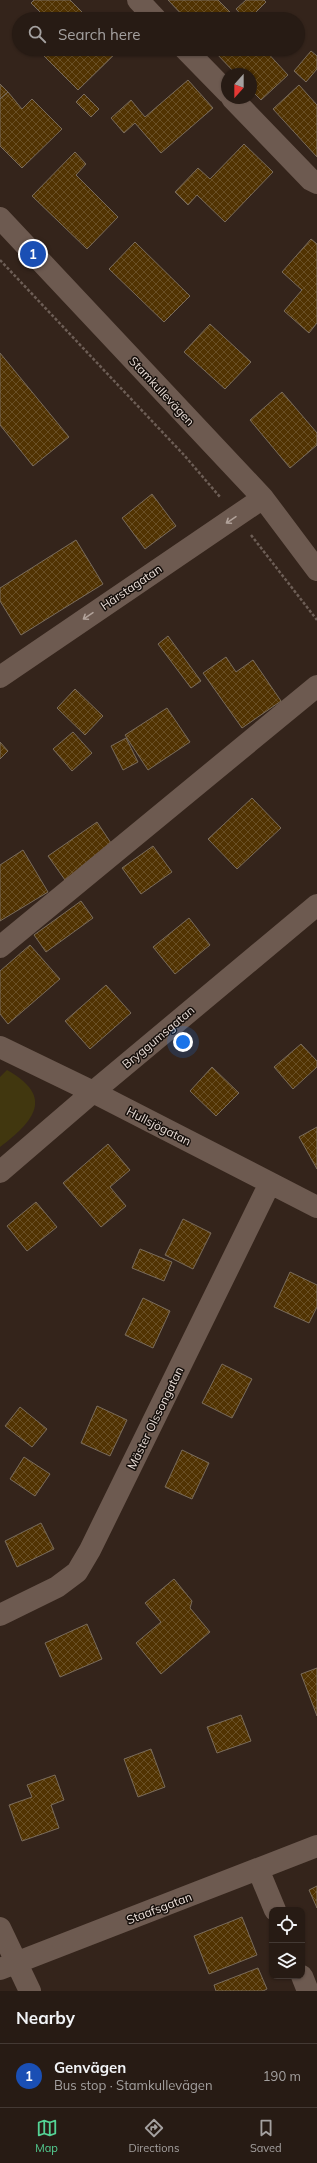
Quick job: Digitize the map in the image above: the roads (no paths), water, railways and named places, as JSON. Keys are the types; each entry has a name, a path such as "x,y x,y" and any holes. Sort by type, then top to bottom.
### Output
{"street":[{"path":"138,0 149,12"},
{"path":"192,56 221,86"},
{"path":"238,104 311,180 317,183"},
{"name":"Stamkullevägen","path":"0,218 263,498 317,570"},
{"name":"Härstagatan","path":"0,677 263,498"},
{"path":"0,947 317,686"},
{"name":"Bryggumsgatan","path":"0,1172 93,1092 317,905"},
{"name":"Hullsjögatan","path":"0,1047 93,1092 317,1207"},
{"name":"Mäster Olssongatan","path":"0,1615 57,1587 77,1572 90,1550 270,1183"},
{"name":"Staafsgatan","path":"8,1966 317,1846"},
{"path":"258,1869 274,1907"},
{"path":"0,1928 8,1966 30,1991"},
{"path":"303,1979 308,1991"}],"place":[{"name":"Genvägen","path":"33,254"}]}
